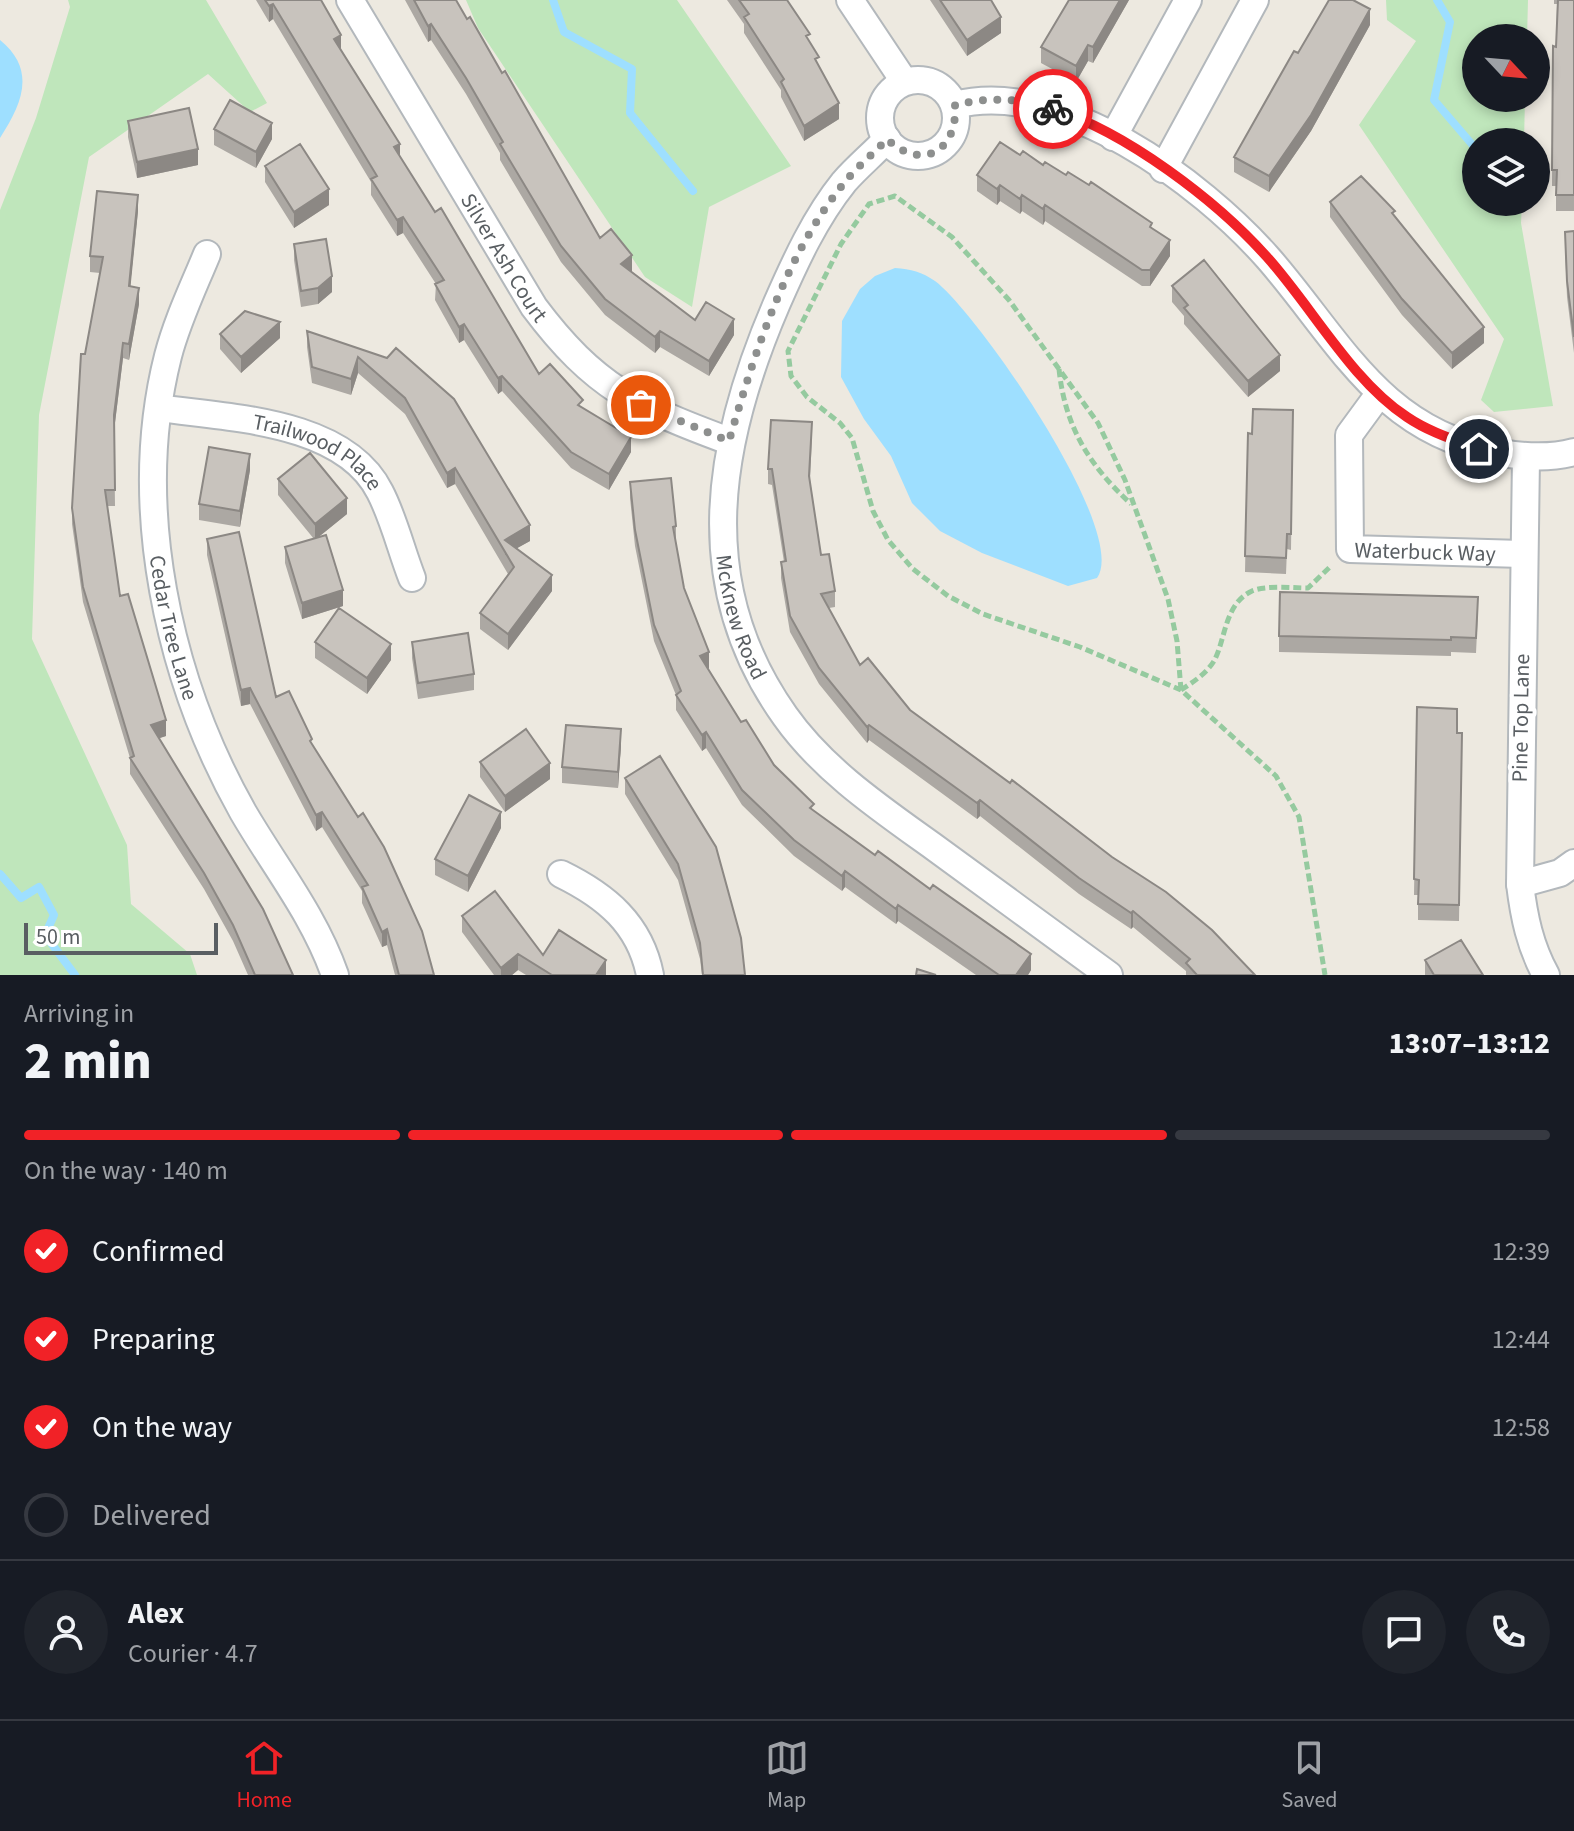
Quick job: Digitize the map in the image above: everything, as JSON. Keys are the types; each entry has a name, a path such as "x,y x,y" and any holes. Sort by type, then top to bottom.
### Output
{"street":[{"name":"Silver Ash Court","path":"350,0 534,307 558,339 589,371 621,393 662,416 729,441"},
{"path":"850,0 904,81"},
{"path":"1113,137 1188,0"},
{"path":"1163,169 1255,0"},
{"path":"904,81 930,81 944,89 955,105 956,123 950,139 940,149 915,156 898,150 887,139 881,125 882,106 889,93 904,81"},
{"path":"955,105 973,100 1011,100 1042,105 1074,115 1163,169 1225,216 1266,256 1379,394 1408,417 1479,449 1526,458 1574,452"},
{"name":"McKnew Road","path":"887,139 844,183 813,228 754,356 729,441 723,485 723,538 729,591 760,675 785,717 862,795 1109,975"},
{"name":"Cedar Tree Lane","path":"207,254 168,357 159,408 154,506 158,560 192,694 243,811 309,915 335,975"},
{"name":"Waterbuck Way","path":"1379,394 1349,435 1350,549 1522,554"},
{"name":"Trailwood Place","path":"159,408 280,426 315,436 343,453 365,470 380,491 412,578"},
{"name":"Pine Top Lane","path":"1526,458 1522,554 1520,884 1525,921 1535,957 1546,975"},
{"path":"1520,884 1560,873 1574,863"},
{"path":"561,874 594,890 618,911 637,937 650,975"}],"path":[{"path":"1181,690 1177,641 1168,599 1134,506 1098,423 1009,300 952,237 895,196 869,204 841,244 788,351 791,376 807,397 840,423 852,438 873,511 888,540 913,569 948,596 983,614 1080,647 1181,690 1276,776 1299,817 1325,975"},
{"path":"1059,368 1068,423 1115,489 1134,506"},
{"path":"1181,690 1203,674 1214,661 1231,612 1241,599 1253,590 1308,588 1350,549"}],"green space":[{"path":"68,0 206,0 267,103 250,112 208,74 89,157 39,415 32,639 127,845 131,904 190,954 197,975 0,975 0,210 36,118 70,7"},
{"path":"466,0 677,0 791,166 709,207 692,307 645,277 478,28"},
{"path":"1386,0 1528,0 1527,24 1462,24 1462,112 1525,112 1524,128 1462,128 1462,216 1521,216 1553,406 1494,412 1481,400 1504,339 1359,125 1416,41 1387,20"}],"water":[{"path":"0,40 19,63 22,88 14,113 0,138"},
{"path":"895,268 926,275 935,281 983,334 1013,376 1071,472 1092,517 1101,553 1097,578 1068,586 982,553 940,531 912,503 891,456 864,419 841,377 842,321 860,289 875,276"}],"building":[{"path":"265,0 321,0 341,35 334,39 400,144 394,147 435,212 441,208 539,374 550,364 583,400 578,405 631,437 609,474 571,452 502,376 498,378 464,324 459,327 435,284 444,280 403,217 397,220 371,179 377,176 273,4 269,6"},
{"path":"414,0 456,0 467,19 470,17 502,73 505,71 600,238 611,229 632,255 621,264 695,320 706,302 734,319 709,361 660,331 655,337 605,299 561,246 500,144 503,142 466,78 431,24 428,26"},
{"path":"739,0 787,0 810,34 806,36 819,57 815,59 839,103 804,126 781,82 784,79 744,17 749,14"},
{"path":"940,0 991,0 1001,17 967,40"},
{"path":"1069,0 1120,0 1093,47 1088,45 1076,66 1041,47"},
{"path":"1329,0 1353,0 1370,9 1311,115 1269,176 1234,157 1294,51 1298,53"},
{"path":"1558,0 1574,0 1574,195 1556,195 1557,170 1552,170 1553,46 1556,47"},
{"path":"230,100 272,123 256,152 214,129"},
{"path":"189,108 198,149 137,162 128,121"},
{"path":"1000,142 1020,155 1023,151 1043,165 1045,162 1066,175 1068,172 1089,185 1091,182 1152,223 1150,227 1170,240 1150,270 1142,270 1045,205 1043,209 1022,195 1020,199 1000,185 997,189 977,175"},
{"path":"300,144 329,189 294,212 265,166"},
{"path":"1361,176 1395,211 1392,213 1484,327 1452,353 1402,299 1330,202"},
{"path":"97,191 138,195 129,286 139,288 129,344 123,343 114,415 115,490 105,490 120,596 128,594 166,720 151,725 263,909 293,975 255,975 233,925 204,873 130,758 134,756 83,587 72,508 81,354 85,354 103,257 90,256"},
{"path":"1574,231 1574,337 1565,232"},
{"path":"326,239 332,276 318,288 301,291 294,244"},
{"path":"1204,260 1280,355 1248,381 1184,308 1188,305 1172,286"},
{"path":"245,311 280,322 241,357 220,334"},
{"path":"307,331 387,358 396,348 454,399 530,525 505,540 552,575 508,634 480,613 514,567 455,468 447,473 405,398 358,357 351,379 312,367"},
{"path":"1253,409 1293,410 1291,534 1287,534 1286,558 1245,556 1248,433 1252,434"},
{"path":"771,420 812,422 809,476 821,555 829,554 835,591 821,594 860,665 868,658 910,710 1010,783 1012,780 1112,857 1166,892 1212,930 1255,975 1197,975 1186,963 1190,959 1133,911 1131,913 1079,878 980,800 977,803 869,725 867,727 819,668 790,616 781,562 786,561 772,469 768,469"},
{"path":"209,447 250,454 240,511 199,504"},
{"path":"310,453 347,498 315,524 278,479"},
{"path":"671,478 676,526 673,527 684,588 709,652 700,656 741,722 746,720 774,765 814,804 810,808 875,855 878,851 930,889 933,885 1031,954 1016,975 999,975 898,905 896,909 845,871 842,876 794,840 742,790 706,732 702,735 676,695 681,691 654,625 635,530 630,482"},
{"path":"239,532 276,697 289,691 312,739 310,741 358,817 363,813 384,847 422,931 434,975 399,975 387,929 382,932 362,887 368,885 322,812 316,815 250,688 241,690 207,539"},
{"path":"326,535 343,590 302,603 285,547"},
{"path":"1280,592 1478,597 1476,638 1279,636"},
{"path":"339,608 391,644 367,678 315,642"},
{"path":"468,633 474,674 418,683 412,642"},
{"path":"1417,707 1457,709 1457,733 1462,733 1459,905 1418,904 1419,880 1414,879"},
{"path":"566,725 621,729 618,772 562,767"},
{"path":"526,729 550,763 505,796 480,762"},
{"path":"660,756 716,847 741,938 745,975 703,975 700,943 678,864 625,778"},
{"path":"469,795 501,812 468,876 435,859"},
{"path":"495,891 543,955 559,930 606,960 596,975 552,975 518,954 501,968 462,916"},
{"path":"1461,940 1483,975 1434,975 1425,960"},
{"path":"917,969 936,975 916,975"}],"waterway":[{"path":"553,0 564,32 632,69 630,113 693,191"},
{"path":"1437,0 1450,22 1434,100 1462,133"},
{"path":"0,874 21,898 39,887 54,915 45,935 75,975"}],"way so far":[{"path":"641,405 729,441 754,356 781,293 813,228 844,183 887,139 898,150 915,156 928,155 940,149 950,139 956,123 955,105 973,100 1011,100 1053,109"}],"route":[{"path":"1053,109 1074,115 1113,137 1163,169 1225,216 1266,256 1379,394 1408,417 1479,449"}]}
